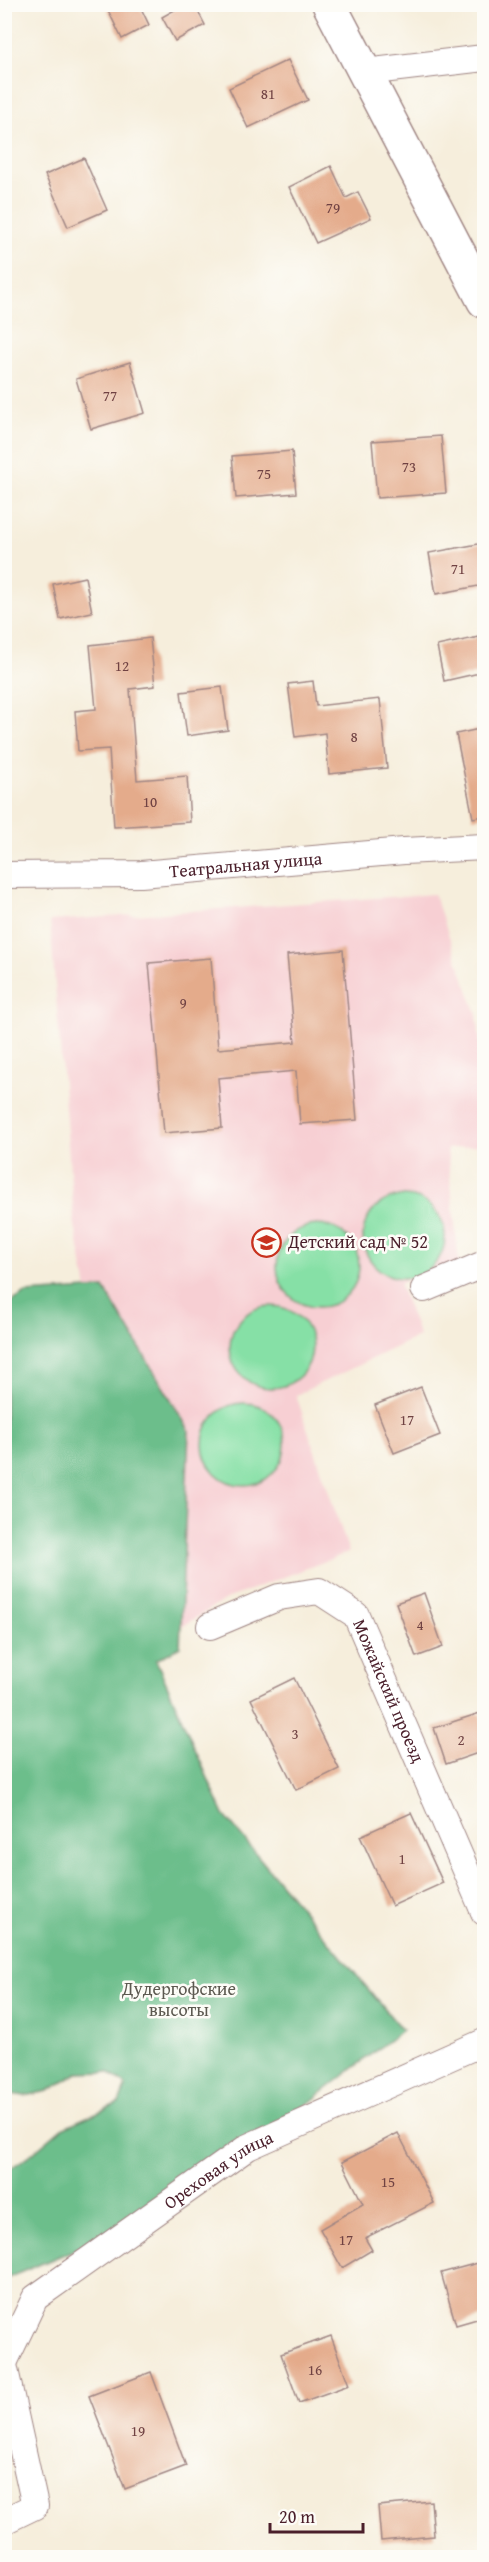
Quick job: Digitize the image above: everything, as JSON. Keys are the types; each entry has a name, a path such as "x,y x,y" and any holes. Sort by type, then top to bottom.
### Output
{"street":[{"path":"329,4 484,301"},
{"path":"364,72 484,58"},
{"name":"Театральная улица","path":"4,875 141,874 404,851 484,847"},
{"path":"424,1289 484,1264"},
{"name":"Можайский проезд","path":"210,1626 279,1597 319,1591 356,1615 484,1912"},
{"name":"Ореховая улица","path":"4,2521 34,2506 4,2364 35,2298 248,2147 484,2042"}],"shaded area":[{"name":"Детский сад № 52","path":"434,894 477,1015 484,1079 484,1144 447,1149 459,1263 399,1283 419,1336 296,1395 349,1552 229,1598 175,1630 135,1548 74,1220 50,921"}],"green space":[{"path":"404,1196 420,1199 433,1208 442,1221 445,1237 442,1253 433,1266 420,1275 404,1278 388,1275 375,1266 366,1253 363,1237 366,1221 375,1208 388,1199"},
{"path":"318,1225 334,1228 347,1237 356,1250 359,1266 356,1282 347,1295 334,1304 318,1307 302,1304 289,1295 280,1282 277,1266 280,1250 289,1237 302,1228"},
{"name":"Дудергофские высоты","path":"104,1288 189,1430 180,1647 156,1660 224,1815 402,2030 178,2206 5,2279 5,2172 30,2155 62,2128 119,2103 126,2085 108,2072 78,2073 48,2091 25,2096 5,2093 5,1306 26,1293"},
{"path":"271,1306 287,1309 300,1318 309,1331 312,1347 309,1363 300,1376 287,1385 271,1388 255,1385 242,1376 233,1363 230,1347 233,1331 242,1318 255,1309"},
{"path":"244,1403 260,1406 273,1415 282,1428 285,1444 282,1460 273,1473 260,1482 244,1485 228,1482 215,1473 206,1460 203,1444 206,1428 215,1415 228,1406"}],"building":[{"path":"105,4 139,4 149,25 122,39"},
{"path":"185,4 194,4 205,25 175,41 162,17"},
{"path":"288,60 308,100 248,128 229,88"},
{"path":"84,158 107,210 68,227 45,175"},
{"path":"331,166 346,198 358,192 371,218 316,243 289,187"},
{"path":"130,362 145,413 91,429 76,379"},
{"path":"441,436 446,493 377,498 372,441"},
{"path":"292,451 296,493 236,498 232,456"},
{"path":"484,543 484,585 436,594 429,553"},
{"path":"85,577 92,612 60,619 53,584"},
{"path":"479,637 484,672 444,681 437,646"},
{"path":"150,638 155,686 130,689 137,780 187,776 190,822 114,827 109,749 78,751 75,711 96,709 90,645"},
{"path":"313,681 316,706 380,699 387,768 329,774 325,733 295,737 288,684"},
{"path":"222,687 228,730 187,736 181,692"},
{"path":"484,728 484,816 473,818 456,734"},
{"path":"343,950 357,1120 300,1124 296,1071 218,1078 222,1128 164,1133 149,963 211,958 218,1049 295,1042 287,955"},
{"path":"421,1387 440,1435 394,1453 375,1405"},
{"path":"424,1593 443,1647 416,1657 396,1603"},
{"path":"294,1678 339,1769 296,1790 251,1699"},
{"path":"480,1713 484,1729 484,1751 446,1764 434,1728"},
{"path":"411,1813 443,1883 392,1906 360,1836"},
{"path":"398,2133 434,2203 365,2238 372,2250 342,2268 320,2229 363,2204 342,2162"},
{"path":"478,2263 484,2284 484,2317 456,2325 441,2273"},
{"path":"331,2336 349,2385 299,2403 281,2354"},
{"path":"151,2372 186,2466 125,2489 89,2396"},
{"path":"431,2501 434,2536 381,2541 378,2506"}],"place":[{"name":"Детский сад № 52","path":"267,1242"}]}
